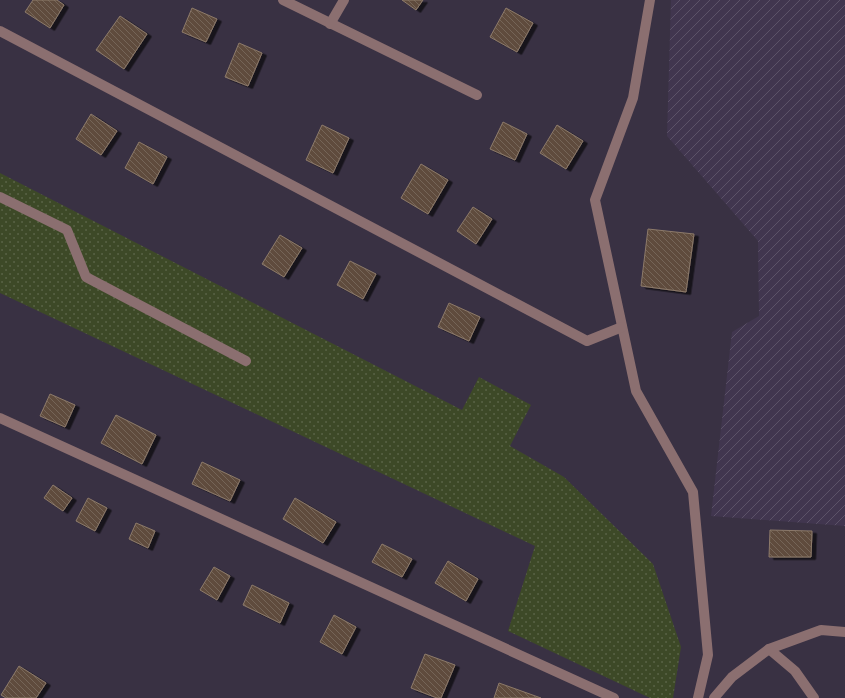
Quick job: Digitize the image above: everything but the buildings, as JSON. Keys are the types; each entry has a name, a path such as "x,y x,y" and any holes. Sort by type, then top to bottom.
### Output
{"street":[{"path":"282,0 477,95"},
{"path":"330,24 344,0"},
{"path":"650,0 633,98 594,200 636,391 693,492 708,655 698,698"},
{"path":"0,31 587,341 622,327"},
{"path":"0,197 67,230 86,277 246,361"},
{"path":"0,418 614,698"},
{"path":"714,698 732,677 768,649 821,630 845,632"},
{"path":"768,649 795,671 814,698"}],"shaded area":[{"path":"671,0 845,0 845,526 711,516 732,332 759,316 758,241 667,136"}],"green space":[{"path":"0,173 462,410 479,377 531,405 510,446 564,477 653,564 681,647 673,698 650,698 508,631 535,546 0,293"}]}
